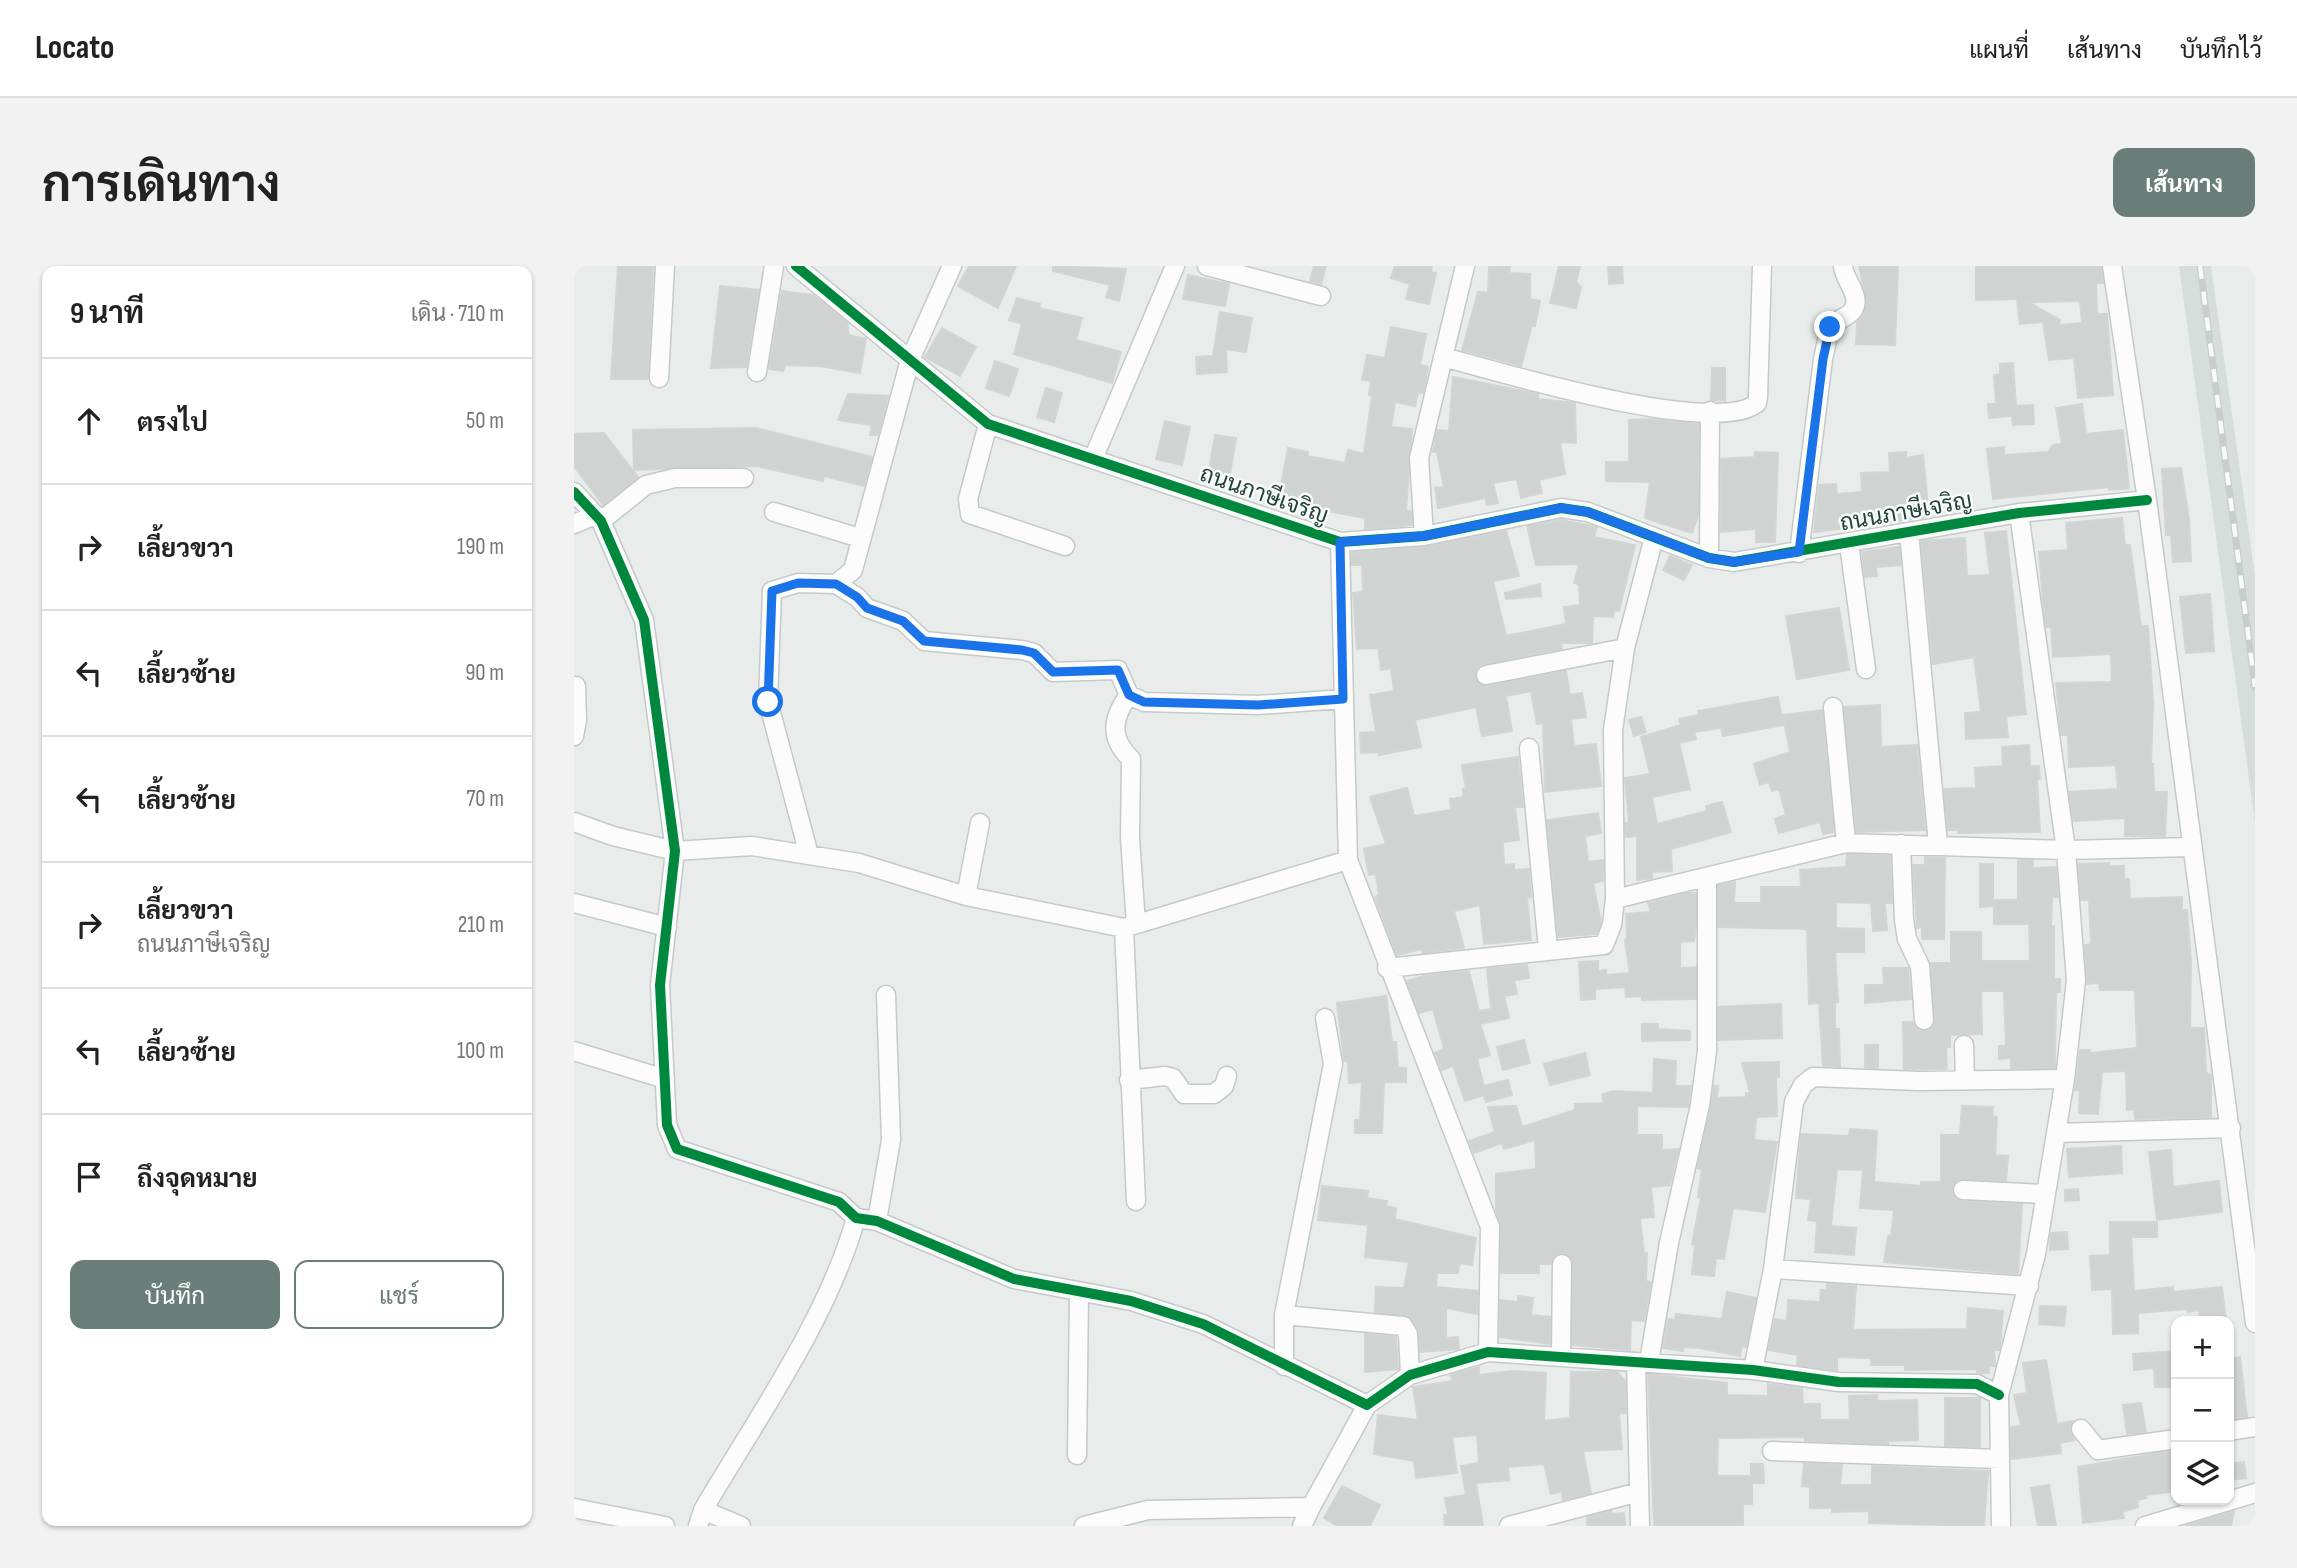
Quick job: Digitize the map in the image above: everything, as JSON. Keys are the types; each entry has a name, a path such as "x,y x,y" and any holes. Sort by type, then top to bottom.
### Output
{"street":[{"path":"659,378 665,266"},
{"path":"757,372 774,266"},
{"name":"ถนนภาษีเจริญ","path":"796,266 988,424 1340,542 1424,536 1561,508 1588,512 1709,558 1734,562 2019,513 2147,500"},
{"path":"836,584 853,570 910,360 952,266"},
{"path":"1207,266 1321,296"},
{"path":"1424,536 1419,458 1465,266"},
{"path":"1443,357 1629,405 1710,411 1743,410 1758,400 1762,266"},
{"path":"1799,552 1823,359 1830,327 1852,313 1855,306 1854,294 1843,266"},
{"path":"2112,266 2147,500 2255,1323"},
{"path":"1093,459 1168,268"},
{"path":"1709,558 1710,411"},
{"path":"988,424 968,499 970,514 1065,545"},
{"path":"574,524 598,518 646,485 675,478 744,478"},
{"path":"574,492 598,518 644,620 675,851 660,985 667,1125 677,1149 839,1202 856,1218 877,1221 1014,1279 1131,1301 1203,1324 1367,1405"},
{"path":"774,512 860,538"},
{"path":"2001,1526 1999,1395 2029,1286 2065,1079 2076,980 2066,850 2019,513"},
{"path":"1909,532 1938,845"},
{"path":"1387,968 1548,948 1604,945 1612,925 1615,899 1613,730 1625,648 1654,537"},
{"path":"1340,542 1348,860 1387,968 1490,1227 1488,1352"},
{"path":"1849,544 1866,669"},
{"path":"809,855 768,702 772,591 798,583 836,584 857,597 867,608 903,621 924,641 1022,650 1034,653 1053,672 1118,670 1129,695 1144,702 1258,705 1343,699"},
{"path":"1486,675 1625,648"},
{"path":"574,737 577,720 576,685"},
{"path":"1129,695 1116,712 1115,734 1119,747 1131,759 1129,1080 1136,1200"},
{"path":"1833,707 1846,843"},
{"path":"1529,748 1548,948"},
{"path":"574,822 612,836 675,851 752,846 859,863 966,896 1130,926 1348,860"},
{"path":"966,896 980,823"},
{"path":"1615,899 1846,843 2066,850 2192,847"},
{"path":"1901,845 1904,920 1907,939 1920,966 1924,1020"},
{"path":"1640,1526 1642,1362 1700,1105 1707,1051 1707,878"},
{"path":"574,903 667,927"},
{"path":"877,1221 891,1140 886,995"},
{"path":"1284,1366 1284,1315 1333,1064 1325,1018"},
{"path":"1964,1045 1965,1080"},
{"path":"574,1051 665,1079"},
{"path":"1129,1080 1165,1076 1172,1078 1184,1094 1214,1094 1224,1086 1227,1076"},
{"path":"1753,1370 1773,1269 1794,1102 1803,1085 1813,1077 2065,1079"},
{"path":"2056,1133 2231,1128"},
{"path":"1963,1190 2045,1194"},
{"path":"741,1526 701,1518 803,1339 845,1256 856,1218"},
{"path":"2244,1253 2255,1269"},
{"path":"1561,1355 1562,1264"},
{"path":"1773,1269 2029,1286"},
{"path":"1077,1455 1079,1293"},
{"path":"1284,1315 1403,1326 1408,1334 1410,1376"},
{"path":"1302,1526 1367,1405 1410,1376 1488,1352 1753,1370 1839,1382 1977,1384 1999,1395"},
{"path":"2234,1431 2255,1427"},
{"path":"2081,1429 2098,1450 2171,1440"},
{"path":"1772,1451 2000,1459"},
{"path":"1509,1526 1639,1492"},
{"path":"2145,1526 2255,1493"},
{"path":"1084,1526 1148,1510 1165,1519 1311,1507"},
{"path":"574,1508 665,1526"}],"shaded area":[{"path":"2179,266 2211,266 2255,576 2255,823"}],"building":[{"path":"618,266 653,266 648,379 611,379"},
{"path":"969,266 1016,266 998,308 958,286"},
{"path":"1053,266 1126,269 1119,301 1106,297 1110,285 1053,271"},
{"path":"1314,266 1326,266 1321,284 1310,281"},
{"path":"1395,266 1432,266 1431,272 1436,273 1429,304 1406,299 1410,284 1391,278"},
{"path":"1489,266 1510,266 1509,273 1530,274 1530,299 1540,301 1535,326 1532,325 1521,366 1462,350 1478,292 1488,293"},
{"path":"1559,266 1580,266 1576,282 1581,287 1576,308 1550,303"},
{"path":"1608,266 1622,266 1623,283 1609,284"},
{"path":"1859,266 1898,266 1895,345 1856,344 1857,323 1867,305"},
{"path":"1976,266 2101,266 2103,283 2096,283 2097,314 2107,314 2113,395 2078,398 2074,358 2049,360 2043,322 2020,324 2017,299 1976,300","holes":["2080,301 2082,323 2059,325 2060,320 2028,302"]},
{"path":"1188,275 1229,284 1225,306 1183,299"},
{"path":"720,286 759,290 746,367 711,368"},
{"path":"782,291 813,295 848,323 848,335 866,339 860,373 820,366 785,365 783,371 769,369"},
{"path":"1017,298 1040,304 1039,308 1082,318 1076,340 1121,352 1112,383 1014,354 1022,324 1009,320"},
{"path":"1220,312 1252,318 1246,352 1226,349 1227,372 1197,374 1196,357 1213,356"},
{"path":"1391,327 1426,334 1420,365 1428,367 1423,393 1418,392 1415,406 1395,402 1391,427 1412,429 1406,511 1411,511 1412,525 1365,529 1365,518 1278,502 1288,448 1308,452 1307,456 1345,463 1348,450 1364,454 1372,395 1369,395 1371,381 1362,380 1367,355 1385,358"},
{"path":"942,328 976,347 960,376 925,357"},
{"path":"995,361 1018,369 1009,396 986,388"},
{"path":"2013,363 2016,406 2033,405 2034,424 2013,425 2012,416 1989,418 1988,404 1996,404 1994,375 2000,374 2000,364"},
{"path":"1712,368 1725,368 1725,401 1711,400"},
{"path":"1453,377 1538,394 1538,399 1575,403 1576,443 1560,442 1565,474 1539,480 1542,493 1521,498 1517,479 1493,483 1498,503 1487,505 1485,498 1438,508 1435,488 1444,487 1437,452 1433,452 1437,430 1449,431"},
{"path":"1046,388 1062,393 1054,422 1037,417"},
{"path":"848,394 888,396 878,435 870,435 872,425 838,420"},
{"path":"2082,404 2086,434 2123,430 2129,488 2109,490 2109,487 1993,499 1987,449 2004,447 2004,455 2048,452 2053,445 2062,444 2056,408"},
{"path":"1657,419 1699,424 1698,516 1692,533 1645,518 1650,482 1606,481 1606,462 1629,462 1629,420"},
{"path":"1165,421 1190,427 1182,465 1156,459"},
{"path":"756,428 872,457 864,486 824,476 823,481 757,466 634,470 633,430"},
{"path":"604,433 638,477 603,505 574,466 574,434"},
{"path":"1215,435 1236,438 1230,474 1209,470"},
{"path":"1755,452 1778,453 1775,542 1756,542 1756,529 1721,532 1721,459 1755,457"},
{"path":"1906,452 1906,458 1923,455 1929,517 1814,532 1819,485 1836,484 1837,494 1862,492 1861,473 1890,472 1889,453"},
{"path":"2181,468 2189,519 2191,561 2173,562 2171,535 2166,535 2162,469"},
{"path":"2122,518 2125,545 2130,545 2141,626 2148,626 2153,703 2151,764 2154,792 2167,792 2165,836 2125,836 2125,818 2073,821 2069,792 2118,789 2116,765 2069,767 2068,735 2061,735 2056,683 2112,682 2111,654 2053,657 2051,627 2046,627 2039,552 2068,550 2066,523"},
{"path":"1561,520 1597,527 1594,537 1635,545 1619,611 1614,610 1613,617 1593,616 1592,643 1561,643 1562,649 1484,664 1478,667 1475,676 1478,683 1488,686 1566,671 1570,695 1582,693 1586,717 1571,719 1574,746 1596,744 1601,786 1545,792 1543,723 1537,724 1531,691 1506,696 1512,731 1482,736 1476,707 1415,720 1421,747 1379,755 1379,752 1361,753 1360,733 1376,732 1370,695 1394,691 1391,668 1381,670 1378,648 1357,649 1353,593 1363,592 1362,565 1352,565 1352,553 1426,547 1506,531 1519,576 1493,581 1506,636 1566,624 1564,607 1580,605 1579,584 1574,583 1579,564 1536,565 1528,530 1528,526"},
{"path":"2006,531 2026,714 2006,716 2008,737 1966,739 1965,713 1981,712 1974,657 1933,664 1921,541 1965,538 1967,576 1990,575 1985,533"},
{"path":"1899,547 1901,565 1876,567 1877,576 1865,577 1862,552"},
{"path":"1670,556 1692,565 1684,580 1663,570"},
{"path":"1540,584 1541,596 1506,599 1505,593"},
{"path":"2210,594 2214,651 2186,653 2180,597"},
{"path":"1839,608 1849,670 1797,679 1786,616"},
{"path":"1778,697 1783,725 1723,736 1721,728 1694,732 1696,739 1679,743 1690,789 1652,797 1657,824 1707,811 1706,806 1722,802 1731,832 1671,849 1672,871 1652,872 1652,878 1637,880 1637,836 1626,837 1625,823 1629,823 1625,778 1650,774 1641,737 1681,725 1679,719 1699,715 1698,711"},
{"path":"1880,705 1881,747 1917,745 1925,830 1856,832 1844,707"},
{"path":"1822,710 1834,832 1823,834 1820,822 1779,833 1775,819 1786,815 1779,789 1772,791 1769,782 1760,785 1754,764 1790,752 1783,715"},
{"path":"1641,717 1646,732 1634,736 1629,720"},
{"path":"2029,745 2030,766 2039,766 2040,779 2037,779 2040,832 1958,833 1958,830 1948,830 1944,789 1976,788 1975,768 2003,766 2002,747"},
{"path":"1518,757 1523,807 1515,807 1519,840 1503,842 1504,865 1514,864 1514,870 1529,869 1531,897 1527,898 1531,940 1484,944 1480,905 1454,911 1464,948 1423,953 1422,949 1397,955 1375,897 1379,895 1376,874 1369,875 1364,849 1386,844 1370,797 1407,788 1414,816 1451,810 1450,799 1463,797 1463,789 1466,789 1462,765"},
{"path":"1598,813 1601,833 1585,836 1588,862 1603,860 1603,881 1593,883 1601,922 1596,934 1558,937 1547,820"},
{"path":"1847,854 1890,856 1892,903 1885,903 1887,930 1873,931 1871,903 1836,902 1836,928 1864,929 1864,952 1835,952 1838,1002 1835,1003 1835,1029 1839,1029 1840,1067 1823,1066 1819,1003 1809,1004 1807,929 1718,927 1718,886 1735,882 1734,903 1761,903 1761,887 1801,887 1800,870 1846,867"},
{"path":"1925,857 1945,858 1944,939 1922,939 1922,927 1917,928 1913,865 1925,865"},
{"path":"2018,860 2033,860 2033,868 2056,867 2058,897 2052,897 2051,926 2054,926 2054,979 2060,979 2060,992 2056,992 2055,1068 2011,1068 2011,1058 1999,1059 1999,1046 2006,1046 2004,991 1981,991 1982,1034 1950,1035 1950,1047 1946,1047 1947,1069 1904,1069 1903,1022 1913,1022 1918,1030 1924,1031 1934,1026 1931,963 1951,963 1951,932 1981,932 1981,961 2030,961 2029,924 1994,924 1994,900 2018,900"},
{"path":"2109,863 2109,866 2124,866 2124,879 2129,879 2130,899 2182,897 2182,910 2187,910 2191,961 2190,1028 2204,1028 2206,1072 2211,1075 2211,1117 2135,1119 2134,1109 2127,1110 2126,1071 2102,1072 2098,1114 2079,1113 2080,1090 2075,1090 2080,1050 2090,1050 2090,1053 2137,1048 2135,990 2100,990 2099,983 2087,984 2085,945 2091,944 2089,900 2081,900 2078,864"},
{"path":"1980,864 1993,864 1993,906 1980,907"},
{"path":"1696,893 1696,927 1694,941 1680,942 1680,968 1696,967 1696,999 1642,1000 1642,996 1626,997 1625,987 1595,989 1595,999 1581,1000 1579,962 1598,961 1598,971 1606,970 1606,975 1630,973 1625,940 1626,914 1651,912 1648,903"},
{"path":"1527,965 1529,978 1514,980 1517,994 1504,996 1509,1018 1480,1024 1490,1055 1477,1059 1484,1086 1508,1080 1512,1095 1486,1102 1484,1095 1465,1101 1453,1066 1442,1070 1435,1053 1444,1049 1433,1009 1419,1013 1407,981 1427,975 1469,971 1479,1011 1491,1009 1487,969"},
{"path":"1883,968 1908,968 1911,999 1865,1003 1865,985 1884,985"},
{"path":"1386,996 1392,1042 1396,1042 1398,1068 1406,1068 1406,1082 1384,1082 1382,1133 1355,1133 1355,1120 1360,1120 1362,1082 1349,1083 1348,1061 1344,1061 1337,1003"},
{"path":"1781,1004 1782,1038 1718,1040 1718,1007"},
{"path":"1642,1024 1658,1024 1658,1029 1690,1031 1690,1040 1642,1041"},
{"path":"1524,1040 1530,1063 1503,1070 1497,1047"},
{"path":"1865,1045 1878,1045 1878,1068 1865,1068"},
{"path":"1585,1053 1590,1075 1550,1085 1544,1064"},
{"path":"1654,1059 1676,1061 1675,1086 1691,1086 1688,1107 1637,1106 1637,1135 1662,1135 1662,1150 1678,1149 1670,1185 1651,1187 1654,1217 1640,1218 1644,1253 1647,1253 1646,1281 1651,1282 1644,1321 1631,1320 1630,1350 1572,1345 1573,1264 1568,1255 1557,1254 1551,1264 1539,1264 1539,1273 1501,1273 1501,1227 1496,1210 1496,1174 1536,1169 1535,1140 1504,1149 1502,1143 1474,1153 1469,1141 1495,1132 1488,1107 1516,1106 1522,1127 1575,1110 1575,1104 1604,1103 1602,1095 1613,1091 1653,1093"},
{"path":"1779,1062 1779,1077 1776,1077 1777,1116 1756,1117 1754,1140 1777,1142 1765,1212 1733,1208 1724,1259 1716,1258 1714,1276 1692,1274 1695,1245 1692,1244 1701,1197 1698,1197 1702,1169 1697,1168 1714,1086 1718,1086 1717,1098 1746,1097 1746,1093 1750,1093 1742,1063"},
{"path":"1962,1106 1993,1107 1992,1116 1997,1117 1995,1155 2008,1156 2006,1181 1958,1180 1953,1184 1953,1195 1962,1201 2022,1204 2018,1274 1884,1262 1894,1210 1860,1208 1863,1170 1837,1169 1831,1226 1856,1228 1854,1255 1815,1252 1817,1221 1808,1220 1811,1199 1796,1198 1801,1134 1849,1136 1850,1129 1877,1131 1874,1182 1921,1186 1921,1182 1941,1182 1941,1135 1960,1135"},
{"path":"2121,1146 2122,1173 2069,1177 2067,1149"},
{"path":"2171,1150 2173,1187 2219,1181 2222,1212 2157,1220 2149,1152"},
{"path":"1322,1186 1368,1191 1367,1198 1387,1201 1386,1206 1396,1208 1395,1219 1476,1238 1472,1265 1460,1263 1458,1273 1437,1273 1436,1287 1478,1291 1477,1314 1446,1308 1446,1338 1458,1337 1459,1349 1420,1352 1419,1333 1409,1317 1375,1312 1376,1287 1404,1288 1409,1262 1365,1257 1368,1225 1318,1220"},
{"path":"2078,1189 2079,1200 2065,1201 2065,1190"},
{"path":"2110,1222 2157,1222 2157,1237 2131,1237 2134,1291 2173,1287 2173,1292 2222,1287 2225,1316 2200,1316 2199,1310 2188,1312 2187,1309 2138,1313 2138,1333 2113,1334 2112,1289 2092,1290 2090,1256 2110,1255"},
{"path":"2067,1232 2068,1249 2050,1250 2051,1233"},
{"path":"1827,1284 1856,1286 1853,1330 1967,1329 1968,1308 2003,1311 2000,1346 1999,1350 1994,1350 1995,1366 1989,1366 1989,1373 1977,1373 1977,1369 1905,1370 1905,1365 1871,1365 1871,1358 1837,1357 1837,1370 1797,1365 1798,1355 1768,1350 1775,1319 1787,1321 1788,1300 1820,1302 1821,1290 1827,1290"},
{"path":"1727,1292 1756,1298 1746,1347 1742,1346 1740,1356 1700,1348 1683,1347 1683,1351 1663,1348 1668,1319 1675,1320 1676,1314 1722,1319"},
{"path":"1518,1296 1533,1298 1531,1315 1550,1317 1550,1344 1500,1337 1500,1300 1518,1302"},
{"path":"2040,1306 2066,1307 2064,1326 2039,1324"},
{"path":"1365,1334 1396,1337 1398,1369 1365,1372"},
{"path":"2171,1351 2171,1387 2155,1387 2154,1368 2134,1370 2133,1354"},
{"path":"2240,1357 2247,1417 2234,1419 2234,1379 2234,1358"},
{"path":"2046,1360 2057,1424 2073,1421 2070,1430 2075,1440 2060,1443 2061,1453 2011,1459 2011,1427 2021,1426 2014,1395 2027,1393 2023,1363"},
{"path":"1479,1367 1479,1375 1512,1371 1546,1373 1544,1421 1570,1418 1571,1372 1617,1372 1625,1381 1626,1413 1619,1413 1622,1449 1583,1451 1591,1493 1563,1500 1562,1491 1551,1494 1544,1464 1508,1467 1509,1480 1476,1483 1483,1526 1445,1526 1444,1515 1448,1515 1445,1498 1466,1495 1461,1466 1479,1463 1477,1435 1452,1437 1457,1473 1416,1478 1414,1461 1374,1454 1378,1415 1418,1420 1413,1387 1453,1381 1450,1375"},
{"path":"1648,1374 1727,1383 1727,1395 1768,1396 1768,1384 1802,1388 1803,1404 1820,1404 1820,1420 1850,1420 1849,1396 1877,1395 1877,1401 1917,1400 1918,1440 1888,1441 1888,1444 1805,1441 1805,1437 1718,1438 1717,1476 1751,1476 1751,1464 1763,1464 1764,1483 1752,1483 1752,1504 1743,1504 1743,1526 1654,1526"},
{"path":"1945,1398 1980,1398 1980,1447 1945,1446"},
{"path":"2141,1403 2146,1432 2127,1434 2123,1405"},
{"path":"2171,1451 2171,1492 2145,1495 2146,1498 2137,1500 2138,1507 2122,1512 2124,1518 2083,1523 2078,1467"},
{"path":"2244,1462 2246,1478 2234,1479 2234,1463"},
{"path":"1804,1463 1842,1465 1840,1485 1872,1485 1872,1466 1988,1471 1984,1526 1869,1523 1869,1511 1832,1512 1832,1508 1810,1508 1810,1487 1802,1486"},
{"path":"2049,1485 2056,1526 2038,1526 2031,1488"},
{"path":"1342,1486 1380,1505 1370,1526 1338,1526 1324,1518"},
{"path":"1611,1511 1612,1514 1624,1513 1625,1526 1587,1526 1587,1517"},
{"path":"2234,1511 2231,1526 2185,1526"}],"railway":[{"path":"2200,266 2255,687"}],"cycle path":[{"path":"796,266 988,424 1340,542 1424,536 1561,508 1588,512 1709,558 1734,562 2019,513 2147,500"},
{"path":"574,492 601,521 644,620 675,851 660,985 667,1125 677,1149 839,1202 856,1218 877,1221 1014,1279 1131,1301 1203,1324 1367,1405 1410,1375 1488,1352 1753,1370 1839,1382 1977,1384 1999,1395"}],"route":[{"path":"768,702 772,591 798,583 836,584 857,597 867,608 903,621 924,641 1022,650 1034,653 1053,672 1118,670 1129,695 1144,702 1258,705 1343,699 1340,542 1424,536 1561,508 1588,512 1709,558 1734,562 1799,552 1823,359 1830,327"}]}
